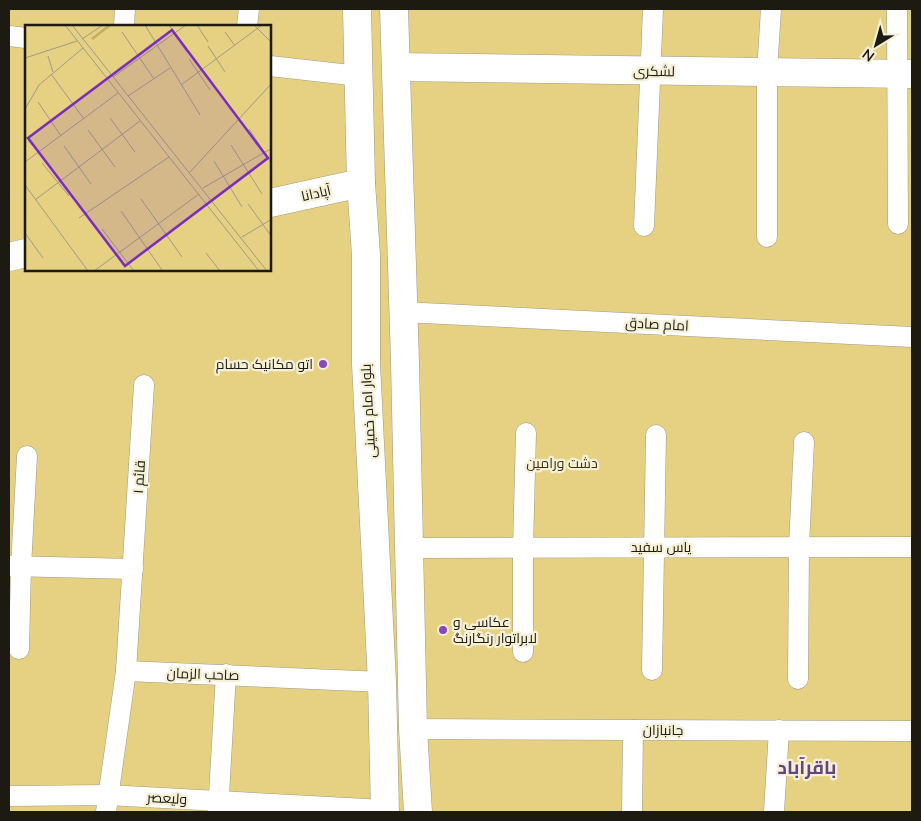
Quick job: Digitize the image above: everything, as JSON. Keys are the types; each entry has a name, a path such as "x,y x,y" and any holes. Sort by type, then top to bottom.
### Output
{"main road":[{"name":"بلوار امام خمینی","path":"357,9 361,183 366,255 366,364 382,682 385,811"},
{"path":"394,9 414,729 418,812"},
{"name":"لشکری","path":"396,67 904,74"},
{"name":"آپادانا","path":"271,203 361,183"},
{"path":"9,257 25,253"},
{"path":"366,364 405,362"}],"street":[{"path":"124,25 125,9"},
{"path":"247,25 249,9"},
{"path":"644,226 653,9"},
{"path":"767,236 767,72 770,9"},
{"path":"897,9 904,74 898,224"},
{"path":"9,36 25,38"},
{"path":"271,66 359,76"},
{"name":"امام صادق","path":"402,312 912,336"},
{"name":"قائم ۱","path":"133,569 144,386"},
{"path":"523,652 526,433"},
{"path":"652,670 656,435"},
{"path":"798,679 799,546 804,442"},
{"path":"20,649 15,567 27,456"},
{"name":"یاس سفید","path":"409,548 912,546"},
{"path":"15,567 133,569 126,671 106,804"},
{"name":"صاحب الزمان","path":"126,671 382,682"},
{"path":"219,806 226,674"},
{"name":"جانبازان","path":"414,729 912,731"},
{"path":"632,812 633,730"},
{"path":"774,812 779,730"},
{"name":"ولیعصر","path":"9,796 106,804 385,811"}],"green space":[{"name":"دشت ورامین","path":"9,9 912,9 912,812 9,812"}],"place":[{"name":"اتو مکانیک حسام","path":"323,364"},
{"name":"عکاسی و لابراتوار رنگارنگ","path":"443,630"}],"district":[{"name":"باقرآباد","path":"807,767"}]}
